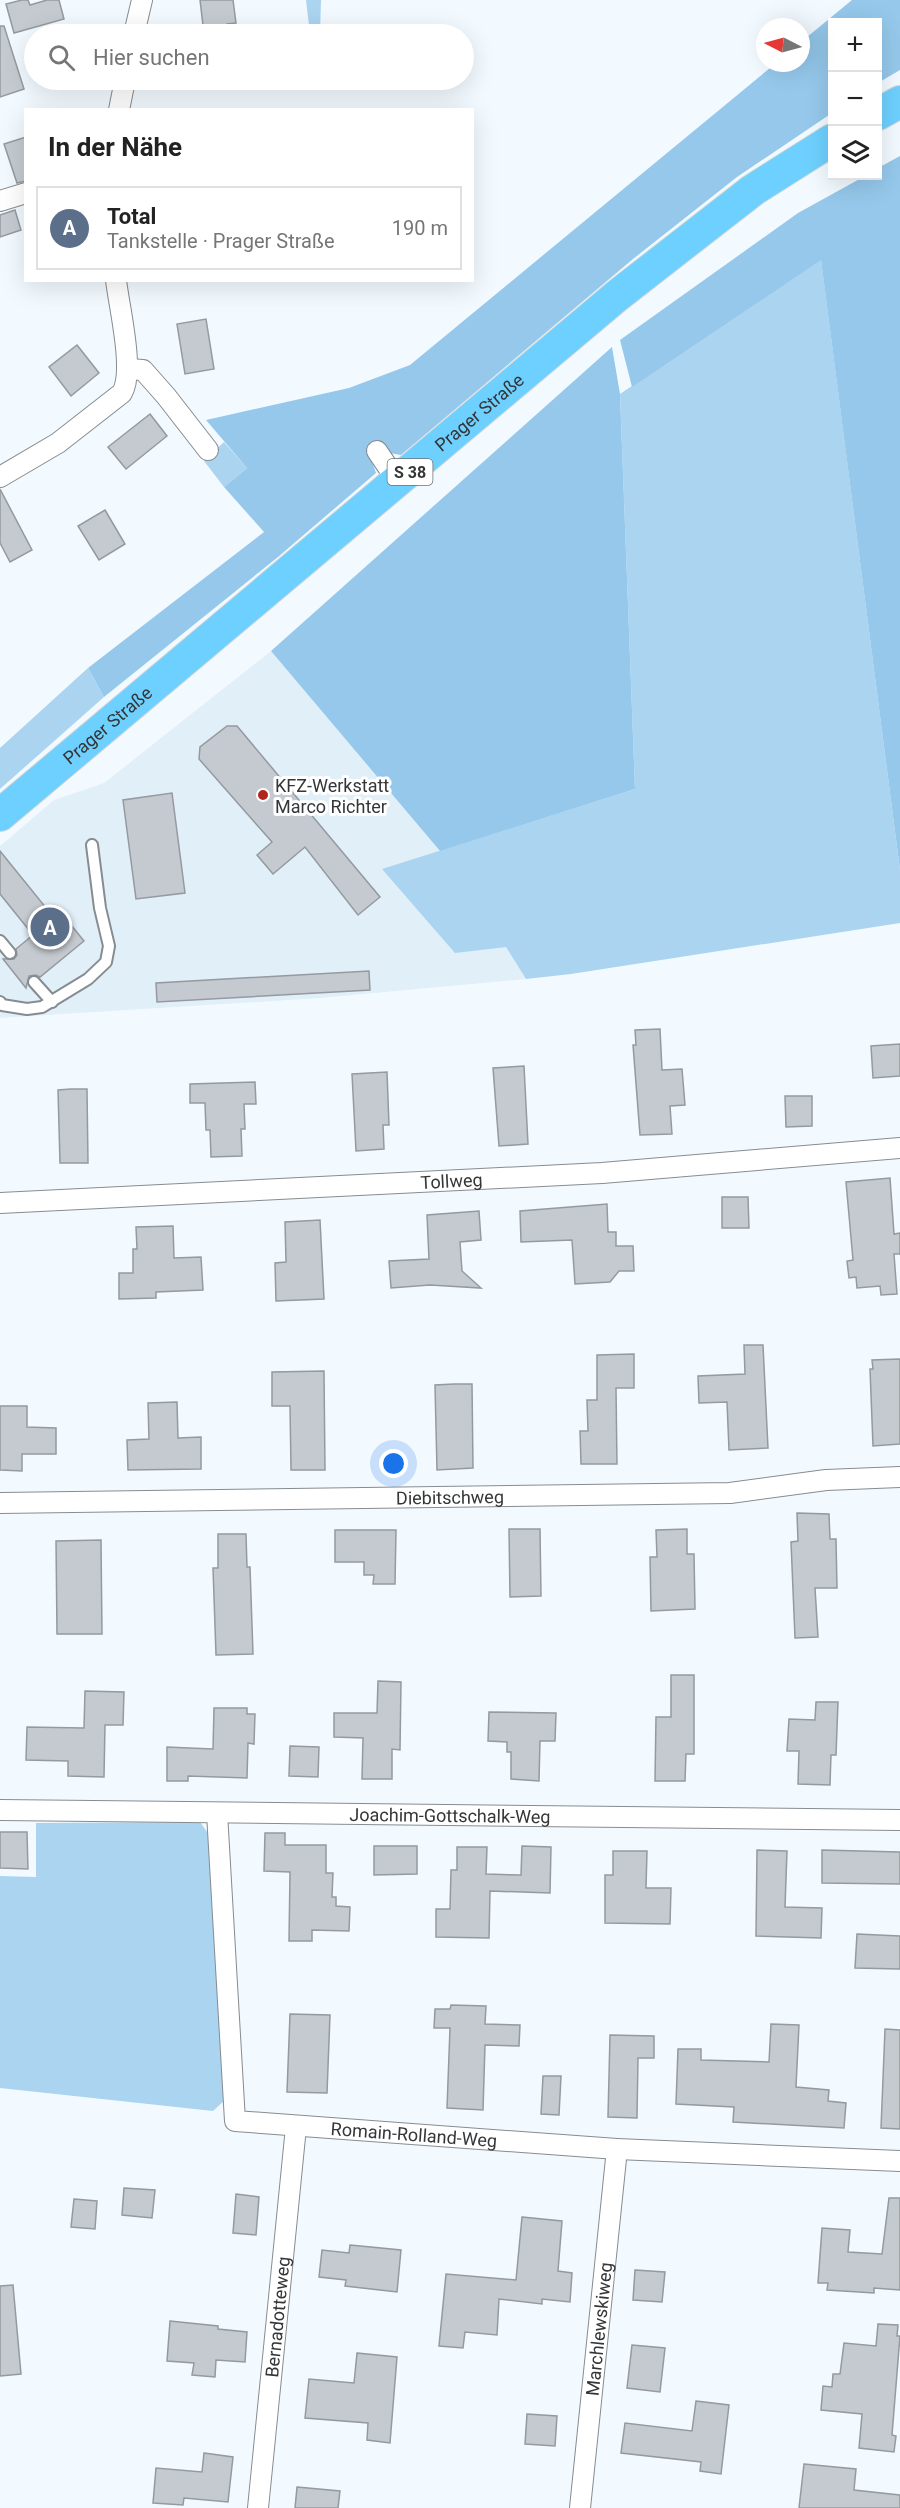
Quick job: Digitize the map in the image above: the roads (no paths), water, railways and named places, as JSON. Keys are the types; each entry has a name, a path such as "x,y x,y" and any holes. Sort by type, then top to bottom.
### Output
{"main road":[{"path":"882,112 900,102"},
{"name":"Prager Straße","path":"0,815 676,248 753,190 828,143"}],"street":[{"path":"136,24 142,0"},
{"path":"119,108 123,90"},
{"path":"0,201 24,194"},
{"path":"0,477 57,442 117,398 126,387 128,369 116,282"},
{"path":"128,369 143,370 208,450"},
{"path":"377,451 398,482"},
{"name":"Tollweg","path":"0,1203 591,1173 900,1148"},
{"name":"Diebitschweg","path":"0,1503 730,1493 826,1480 900,1477"},
{"name":"Joachim-Gottschalk-Weg","path":"0,1810 900,1820"},
{"name":"Romain-Rolland-Weg","path":"217,1813 235,2121 617,2149 900,2161"},
{"name":"Bernadotteweg","path":"258,2508 296,2127"},
{"name":"Marchlewskiweg","path":"580,2508 617,2149"}],"lane":[{"path":"0,1002 2,1005 27,1009 42,1007 88,979 105,962 109,946 100,908 92,845"},
{"path":"0,941 10,953"},
{"path":"34,982 51,1002"}],"place":[{"name":"KFZ-Werkstatt Marco Richter","path":"263,795"},
{"name":"Total","path":"50,927"}]}
